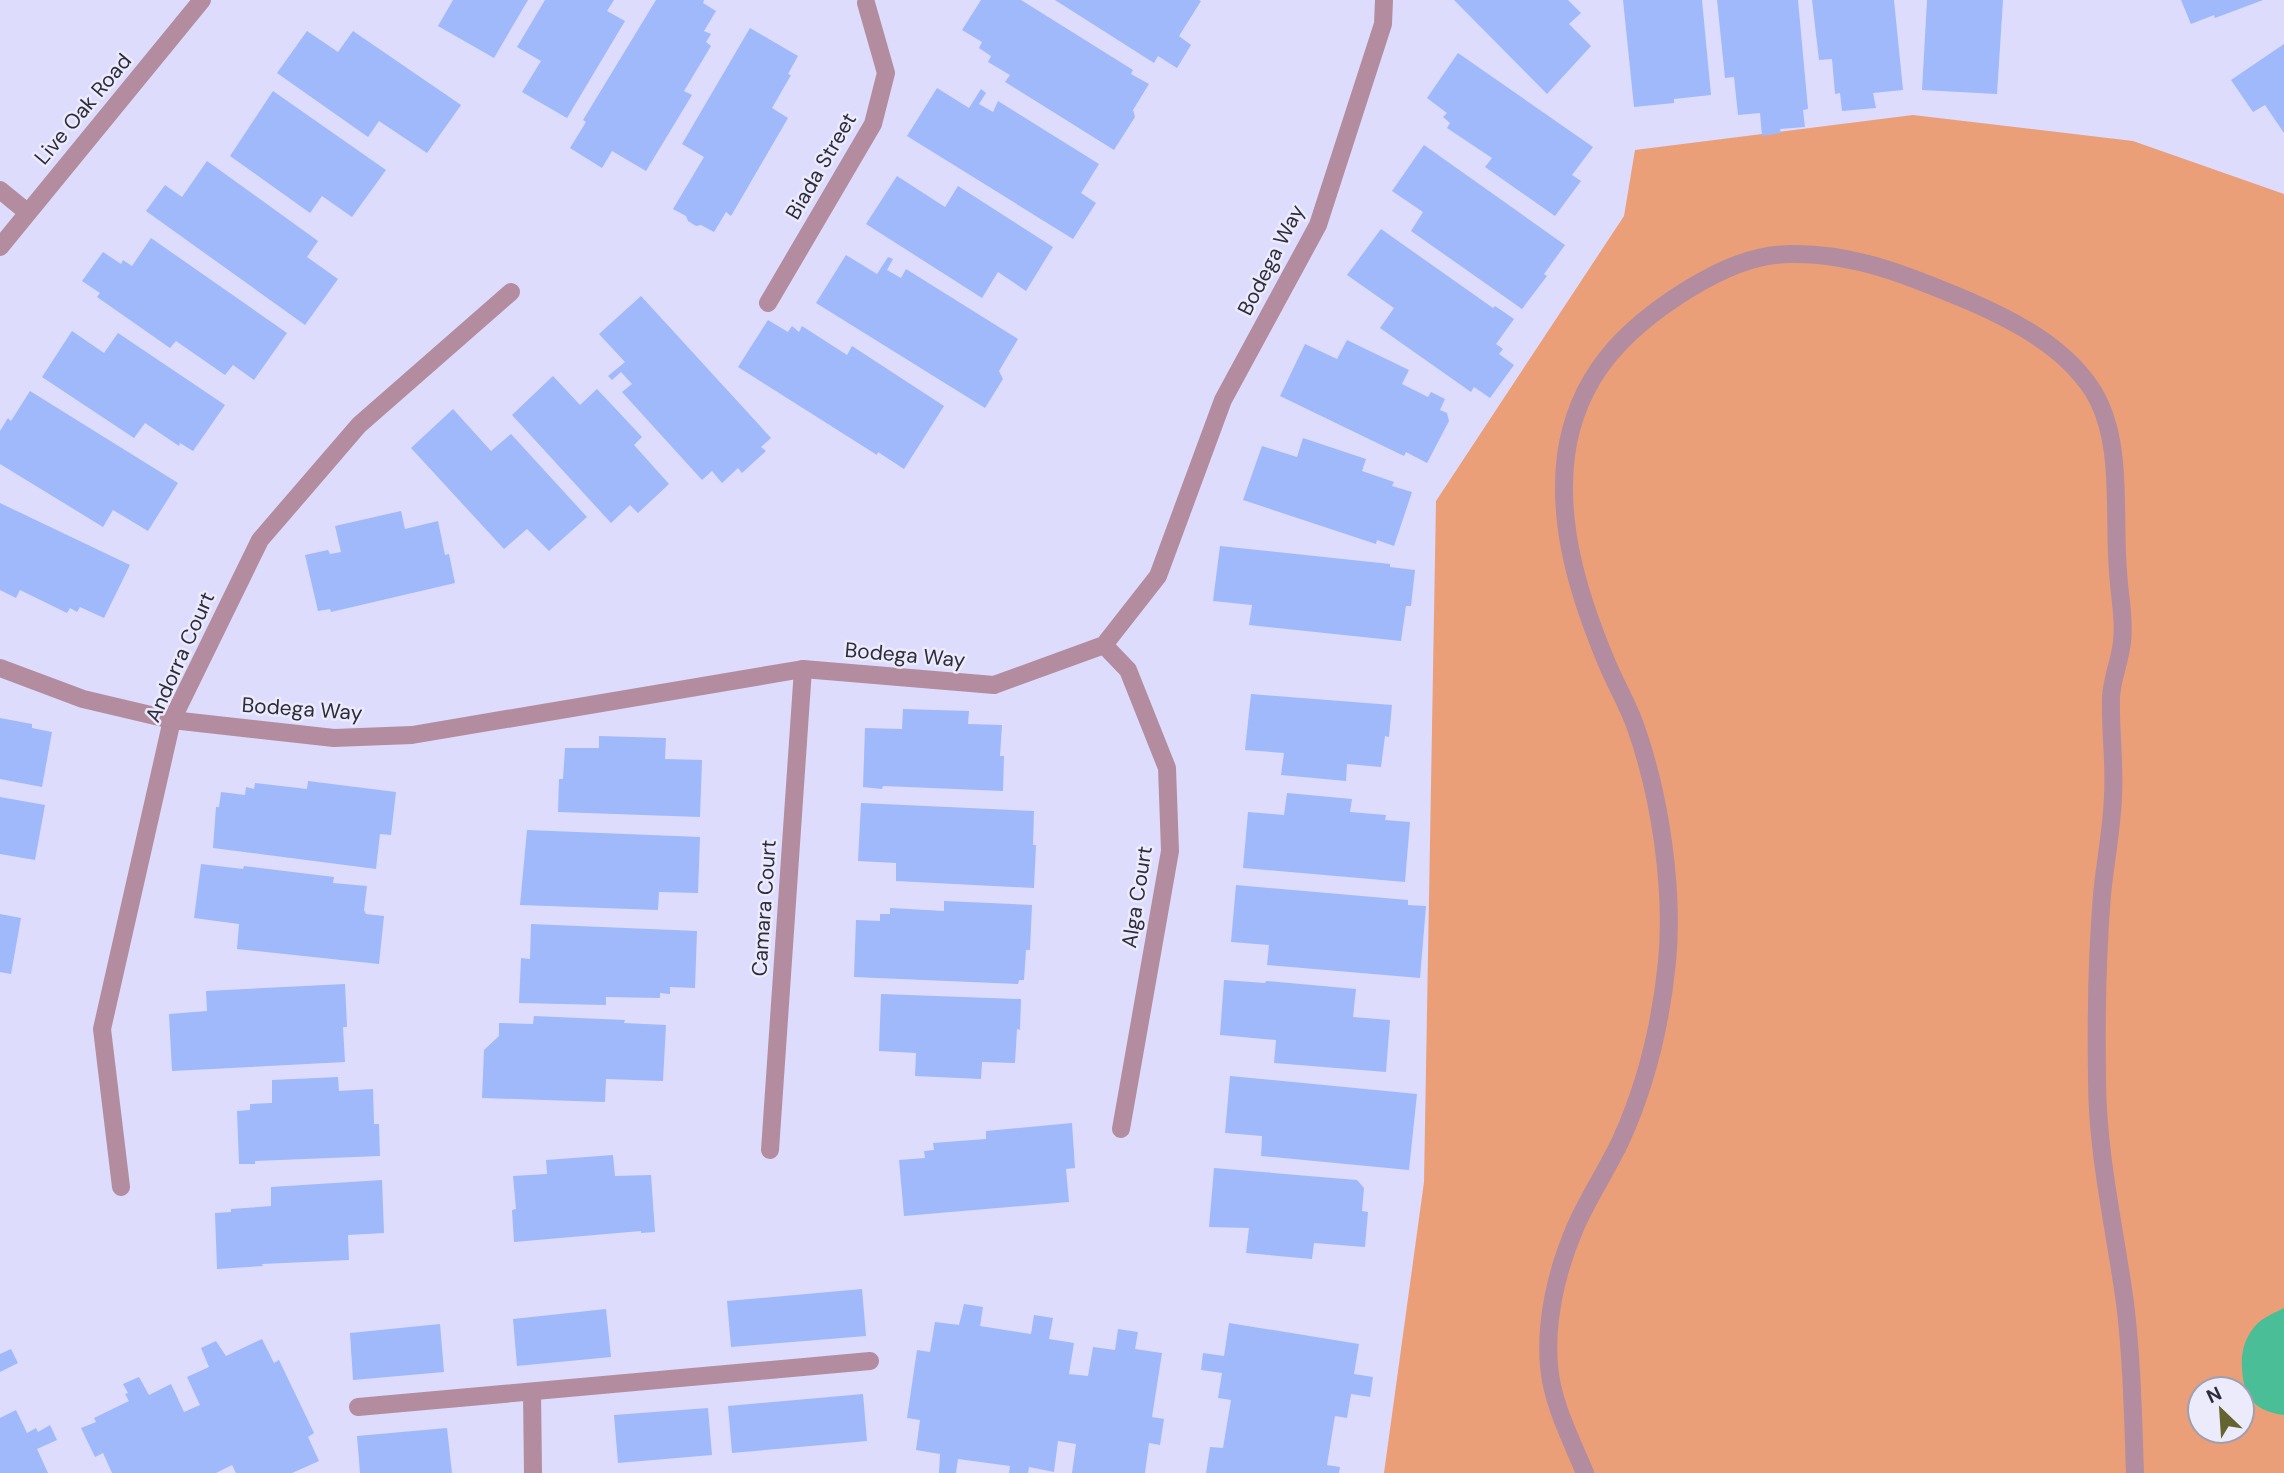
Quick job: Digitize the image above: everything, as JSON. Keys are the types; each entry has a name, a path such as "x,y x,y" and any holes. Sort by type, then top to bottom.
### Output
{"street":[{"name":"Live Oak Road","path":"0,247 202,0"},
{"name":"Bodega Way","path":"0,668 83,699 172,720 334,738 412,736 803,669 994,685 1104,645 1158,576 1223,400 1318,225 1383,24 1384,0"},
{"name":"Biada Street","path":"768,303 873,124 887,74 865,1"},
{"path":"0,190 27,212"},
{"path":"1585,1473 1552,1388 1549,1332 1564,1257 1577,1223 1620,1142 1635,1106 1649,1060 1667,964 1668,924 1662,834 1657,805 1633,721 1608,667 1580,593 1568,541 1564,500 1565,461 1571,427 1586,389 1604,359 1630,331 1664,304 1710,276 1765,255 1793,254 1830,255 1864,262 1938,288 2008,319 2069,360 2099,401 2109,428 2124,632 2112,685 2113,797 2096,979 2097,1100 2127,1320 2135,1473"},
{"name":"Andorra Court","path":"121,1187 102,1029 172,720 260,540 359,425 511,292"},
{"name":"Alga Court","path":"1104,645 1128,670 1167,768 1170,851 1121,1129"},
{"name":"Camara Court","path":"770,1150 803,669"},
{"path":"358,1407 870,1361"},
{"path":"532,1392 533,1473"}],"shaded area":[{"path":"1913,115 2133,141 2284,194 2284,1473 1384,1473 1424,1182 1436,501 1624,216 1635,150"},
{"path":"2284,1308 2284,1415 2256,1404 2256,1375 2243,1375 2245,1343 2255,1326"}],"building":[{"path":"453,0 528,0 494,58 438,26"},
{"path":"545,0 614,0 607,11 625,21 567,118 522,92 541,61 517,47"},
{"path":"656,0 704,0 703,3 716,11 704,31 711,34 706,42 711,46 684,91 692,95 646,171 612,151 602,168 570,148 586,122 583,120"},
{"path":"981,0 1021,0 1133,70 1131,74 1149,84 1133,110 1135,117 1114,150 1005,82 1010,75 988,62 991,56 979,48 982,42 962,30"},
{"path":"1055,0 1201,1 1179,36 1191,45 1177,68 1158,56 1154,63"},
{"path":"1454,0 1568,0 1581,13 1569,24 1591,46 1547,94"},
{"path":"1623,0 1702,0 1711,95 1674,99 1674,103 1634,107"},
{"path":"1717,0 1798,0 1808,109 1803,110 1805,127 1780,129 1781,133 1762,136 1760,113 1738,115 1734,77 1725,78"},
{"path":"1812,0 1894,0 1903,90 1873,93 1876,108 1842,111 1840,93 1835,94 1832,59 1819,60"},
{"path":"1927,0 2003,0 1997,94 1922,90"},
{"path":"2181,0 2263,0 2191,24"},
{"path":"750,28 798,56 788,74 791,75 772,108 788,118 731,216 726,212 714,232 701,225 696,226 673,209 704,157 682,144"},
{"path":"307,31 338,52 353,31 461,105 427,153 379,121 368,137 277,73"},
{"path":"2284,44 2284,133 2265,105 2253,112 2231,80"},
{"path":"1458,53 1593,147 1572,175 1581,181 1555,216 1485,167 1492,158 1447,128 1450,123 1443,117 1447,113 1427,98"},
{"path":"937,88 969,108 981,89 986,93 979,104 993,112 998,101 1099,164 1081,193 1096,203 1073,239 907,136"},
{"path":"273,91 386,170 352,217 322,196 310,213 230,156"},
{"path":"1424,145 1565,245 1544,274 1547,276 1522,309 1411,231 1423,212 1392,191"},
{"path":"207,161 318,241 307,257 338,279 305,325 146,211 165,185 182,197"},
{"path":"897,176 945,207 958,186 1053,247 1026,291 998,272 982,298 866,224"},
{"path":"1381,229 1493,308 1495,306 1514,319 1496,344 1503,349 1499,354 1514,365 1490,398 1474,387 1471,392 1380,328 1394,308 1347,275"},
{"path":"151,238 287,333 254,380 233,365 225,375 176,341 170,348 97,297 100,293 82,281 103,252 121,264 123,260 132,266"},
{"path":"846,255 877,274 888,257 893,259 887,270 901,278 906,269 1018,339 999,371 1003,379 985,408 816,303"},
{"path":"641,296 771,438 761,447 766,451 742,473 738,468 722,483 712,471 702,480 622,392 632,384 621,372 612,380 608,376 625,362 599,334"},
{"path":"768,320 788,332 792,326 799,332 802,326 847,355 852,346 944,406 904,469 878,452 877,455 738,367"},
{"path":"72,331 104,353 118,333 225,405 193,451 180,443 179,446 145,423 134,438 42,377"},
{"path":"1347,340 1409,370 1402,384 1428,397 1431,392 1445,399 1440,410 1447,413 1449,421 1427,463 1406,452 1404,456 1280,396 1305,344 1337,359"},
{"path":"553,376 580,405 597,389 642,437 634,445 669,484 638,513 630,505 611,523 512,415"},
{"path":"30,391 178,483 148,531 113,510 103,527 0,464 0,431 8,418 11,421"},
{"path":"453,409 491,451 511,434 587,517 549,551 527,529 504,549 411,448"},
{"path":"1303,438 1366,459 1362,471 1394,482 1392,486 1412,492 1394,546 1377,540 1376,544 1243,500 1262,446 1297,457"},
{"path":"0,503 130,565 104,618 80,607 77,612 70,608 67,613 20,590 16,598 0,590"},
{"path":"401,511 405,529 438,521 445,555 449,554 455,583 331,612 330,609 318,611 305,555 328,550 330,554 341,552 335,526"},
{"path":"1220,546 1390,564 1390,567 1415,570 1411,606 1406,606 1401,641 1249,625 1252,605 1213,601"},
{"path":"1251,694 1392,705 1389,737 1385,736 1381,767 1347,764 1346,781 1281,775 1284,753 1245,750"},
{"path":"903,709 969,711 968,724 1002,725 1000,756 1004,756 1003,791 863,787 865,728 902,729"},
{"path":"0,718 32,724 32,728 52,732 42,787 0,779"},
{"path":"599,736 666,738 665,759 702,760 700,817 558,812 559,779 563,779 565,748 599,748"},
{"path":"308,781 396,792 391,835 380,834 376,869 213,848 216,807 219,807 221,792 245,795 246,787 254,789 255,783 307,789"},
{"path":"1287,793 1352,799 1350,812 1386,815 1385,820 1410,822 1405,882 1243,868 1248,812 1284,815"},
{"path":"0,797 45,805 35,860 0,854"},
{"path":"861,803 1034,811 1034,888 896,881 896,863 858,861"},
{"path":"527,830 700,837 698,893 659,892 658,910 520,905"},
{"path":"201,864 243,869 244,866 334,877 333,883 367,886 364,910 366,914 384,916 379,964 237,949 239,924 194,918"},
{"path":"1236,885 1408,900 1408,905 1426,906 1420,978 1267,965 1269,945 1231,942"},
{"path":"944,901 1032,905 1030,950 1026,950 1024,980 1019,980 1018,984 854,977 856,920 880,921 880,914 890,914 890,908 944,911"},
{"path":"0,914 21,918 11,974 0,972"},
{"path":"531,924 697,931 695,988 670,987 670,994 660,993 660,998 606,997 606,1005 519,1003 521,958 530,959"},
{"path":"1224,980 1356,989 1353,1017 1390,1020 1386,1072 1274,1063 1276,1040 1220,1035"},
{"path":"345,984 345,1062 172,1071 169,1014 207,1011 206,991"},
{"path":"881,994 1021,999 1015,1063 982,1062 981,1079 915,1076 916,1053 879,1051"},
{"path":"534,1016 625,1020 624,1023 666,1025 663,1081 606,1079 605,1102 482,1098 484,1050 499,1036 499,1023 533,1024"},
{"path":"1230,1076 1417,1094 1409,1170 1261,1156 1262,1136 1225,1133"},
{"path":"338,1077 339,1091 373,1089 374,1124 379,1124 380,1156 239,1164 237,1111 250,1110 250,1104 272,1103 272,1080"},
{"path":"1072,1123 1075,1168 1066,1169 1069,1202 904,1216 899,1160 925,1158 924,1151 934,1150 933,1143 986,1139 986,1131"},
{"path":"613,1155 615,1176 651,1175 655,1232 514,1242 512,1210 516,1209 513,1176 547,1174 546,1160"},
{"path":"1214,1168 1357,1180 1364,1188 1362,1211 1368,1212 1365,1247 1314,1243 1312,1259 1246,1253 1249,1228 1209,1227"},
{"path":"382,1180 384,1233 348,1235 349,1260 217,1269 215,1213 271,1206 271,1187"},
{"path":"862,1289 866,1336 731,1347 727,1301"},
{"path":"964,1304 983,1307 980,1326 1031,1334 1034,1315 1053,1318 1049,1339 1074,1343 1069,1374 1088,1376 1093,1347 1115,1350 1118,1329 1138,1332 1135,1349 1162,1353 1152,1417 1164,1419 1160,1445 1149,1443 1145,1473 1072,1473 1076,1444 1058,1441 1054,1472 1029,1467 1028,1473 1009,1473 1010,1466 958,1459 956,1473 939,1473 940,1454 916,1450 920,1420 907,1418 917,1350 930,1352 935,1322 959,1325"},
{"path":"606,1309 611,1357 517,1366 513,1319"},
{"path":"1229,1323 1359,1344 1354,1374 1373,1377 1370,1397 1351,1394 1347,1418 1335,1416 1327,1465 1340,1467 1339,1473 1206,1473 1210,1447 1223,1448 1231,1400 1218,1398 1222,1373 1201,1370 1203,1353 1224,1356"},
{"path":"440,1324 444,1372 353,1380 350,1333"},
{"path":"262,1339 274,1363 279,1360 314,1433 308,1437 319,1461 292,1473 236,1473 232,1465 216,1473 112,1473 103,1453 95,1457 81,1428 96,1422 94,1418 129,1401 123,1384 139,1377 149,1395 171,1384 184,1412 200,1405 187,1377 209,1367 201,1348 216,1341 226,1356"},
{"path":"11,1349 18,1363 0,1372 0,1354"},
{"path":"863,1394 867,1441 732,1453 728,1406"},
{"path":"708,1408 712,1455 618,1463 614,1415"},
{"path":"16,1410 27,1433 36,1428 38,1432 50,1425 57,1440 37,1449 48,1473 0,1473 0,1418"},
{"path":"447,1428 452,1473 360,1473 357,1436"}]}
